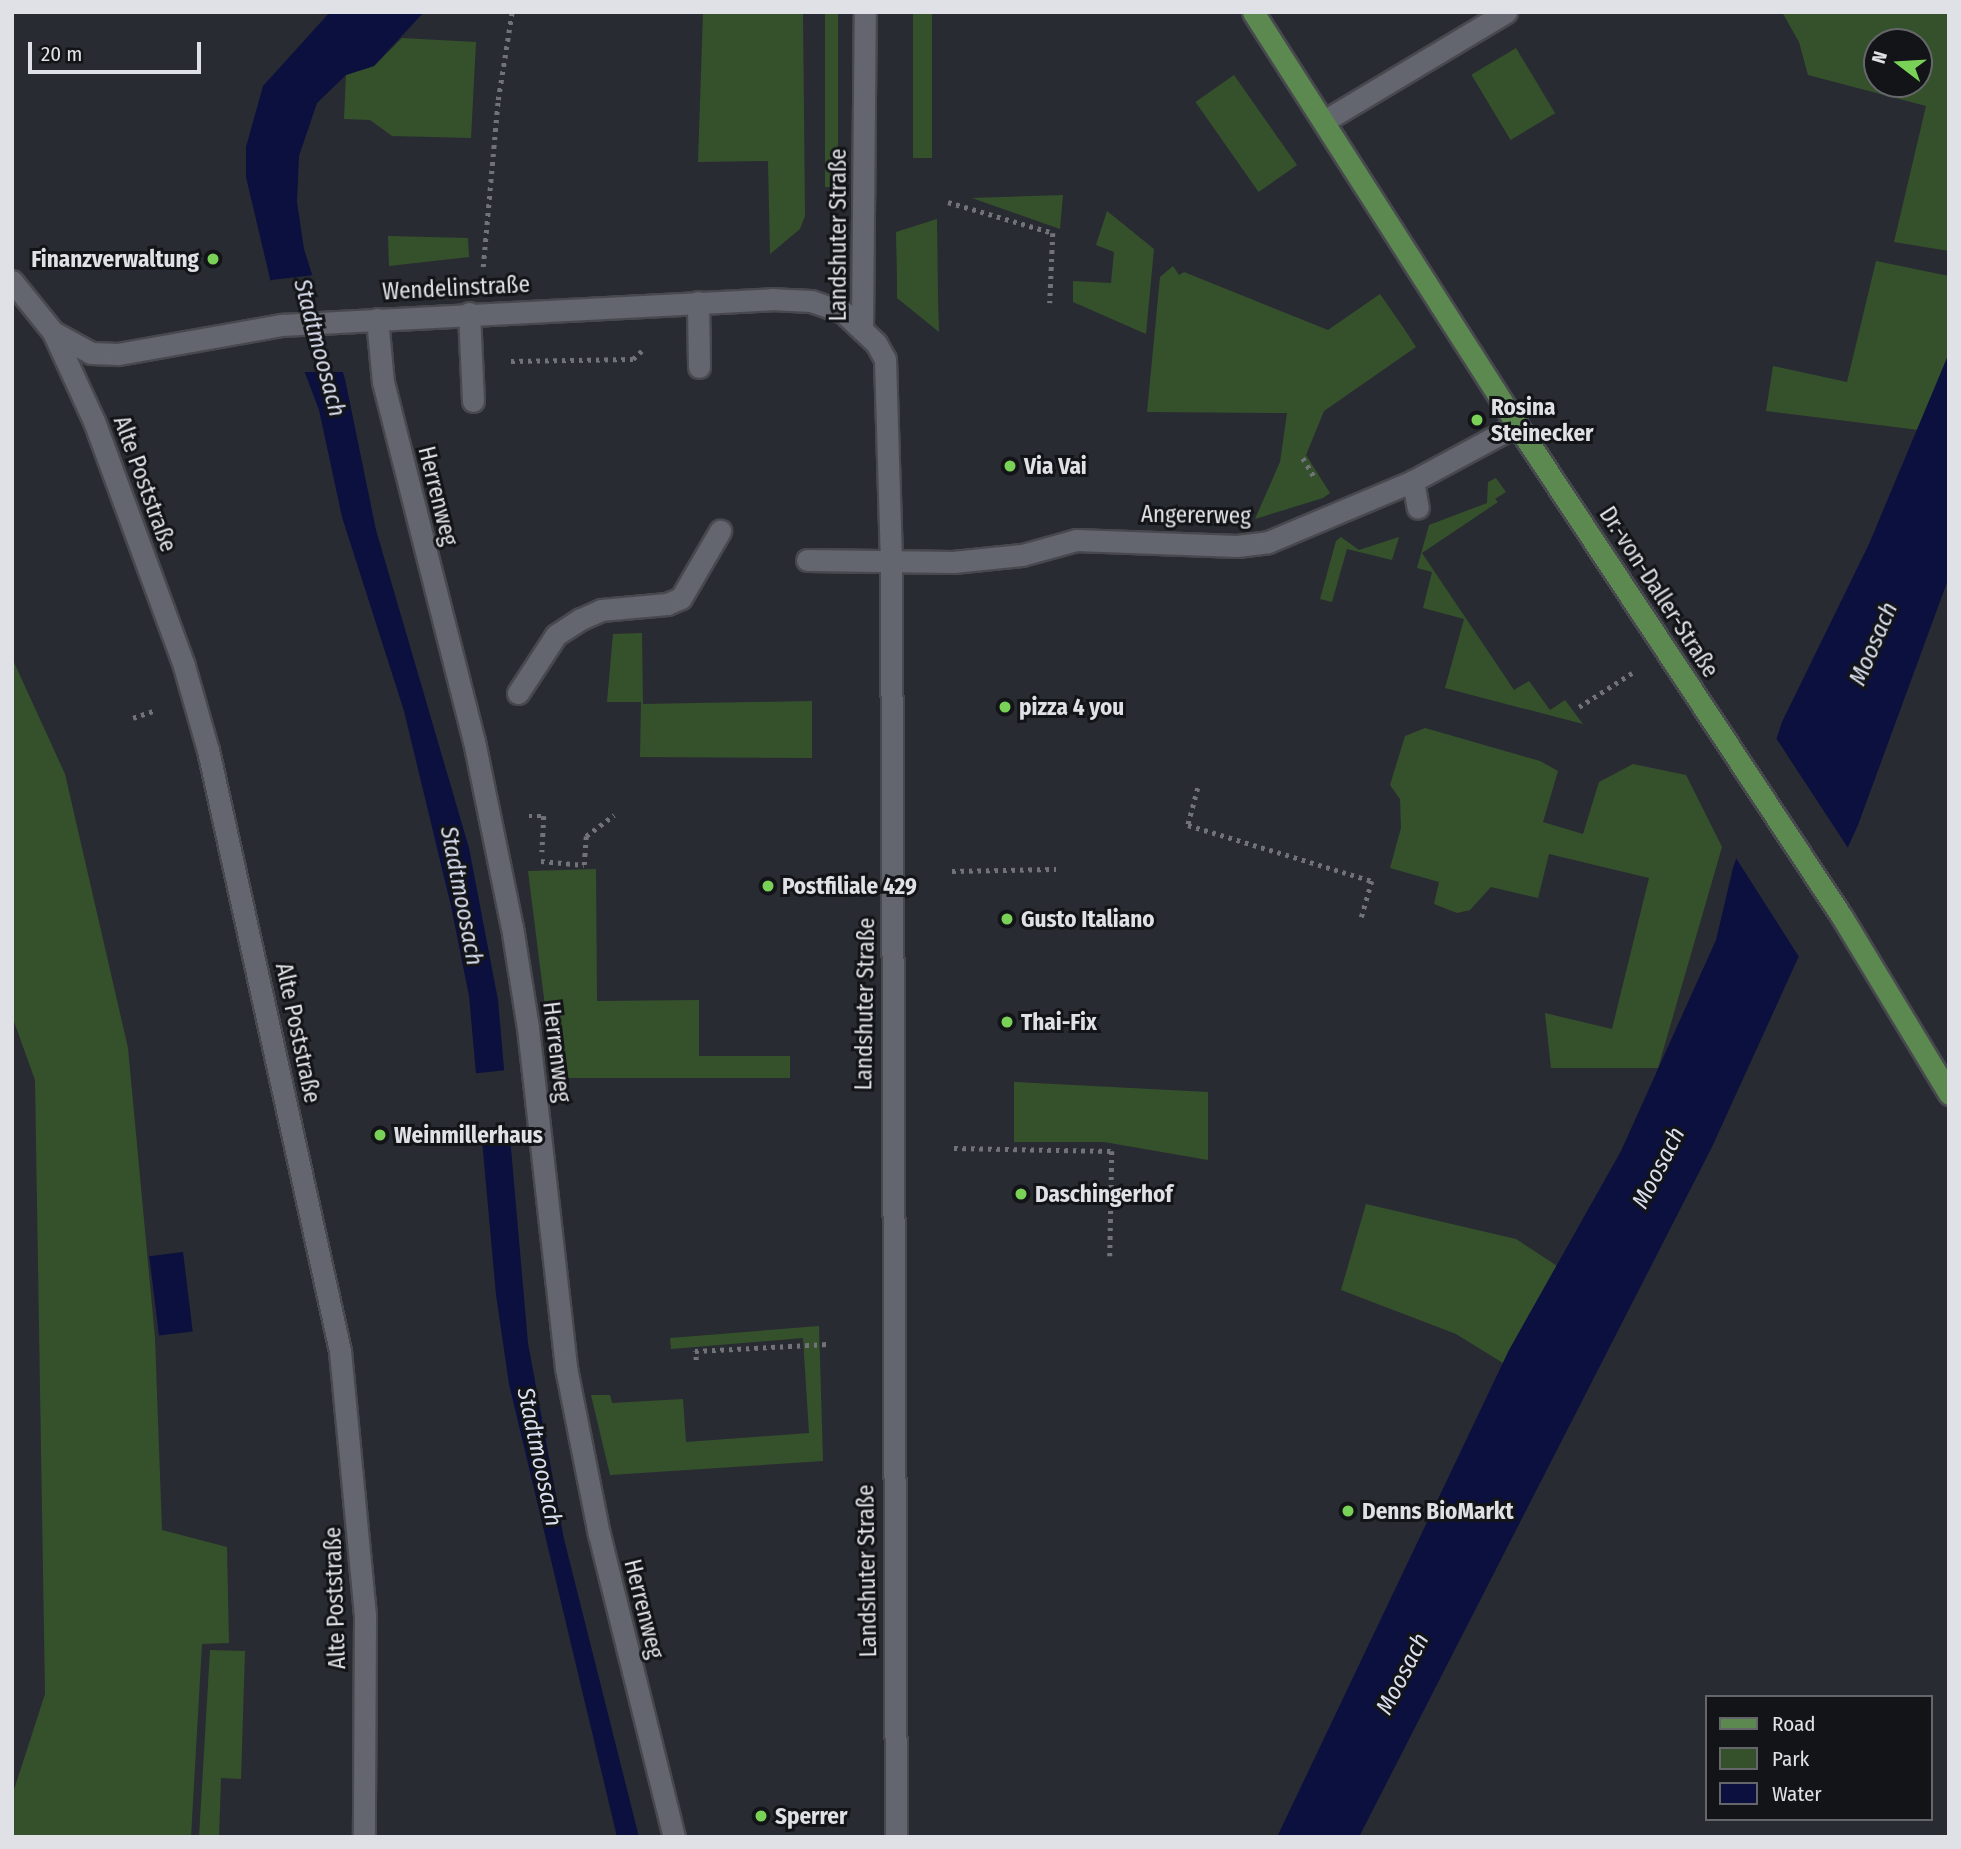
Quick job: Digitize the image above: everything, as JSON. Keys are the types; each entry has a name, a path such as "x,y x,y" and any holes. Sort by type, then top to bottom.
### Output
{"main road":[{"name":"Dr.-von-Daller-Straße","path":"1253,12 1517,425 1842,917 1949,1094"}],"street":[{"name":"Landshuter Straße","path":"865,12 862,330 876,343 886,367 891,563 896,1837"},
{"path":"1324,121 1506,12"},
{"name":"Alte Poststraße","path":"12,281 53,332 94,421 184,666 208,750 340,1351 361,1541 364,1837"},
{"name":"Wendelinstraße","path":"53,332 91,353 118,354 281,325 698,302 811,301 843,312 862,330"},
{"path":"698,302 699,367"},
{"path":"469,313 473,401"},
{"name":"Herrenweg","path":"377,319 383,382 474,741 512,927 528,1028 566,1368 599,1534 674,1837"},
{"name":"Angererweg","path":"807,560 891,563 1022,555 1076,540 1237,546 1268,542 1413,481 1517,425"},
{"path":"1413,481 1418,508"},
{"path":"518,693 556,635 581,619 601,610 667,604 681,598 720,531"}],"path":[{"path":"483,267 498,100 512,12"},
{"path":"948,202 1054,233 1050,303"},
{"path":"497,362 633,359 650,342"},
{"path":"1580,707 1632,673"},
{"path":"1198,788 1188,825 1372,881 1360,919"},
{"path":"516,816 544,816 541,863 584,864 586,836 614,815"},
{"path":"952,871 1056,869"},
{"path":"954,1148 1112,1151 1110,1256"},
{"path":"696,1360 695,1351 828,1344"}],"green space":[{"path":"703,12 803,12 805,216 800,229 770,254 768,161 698,162"},
{"path":"825,12 838,12 838,187 825,187"},
{"path":"913,12 932,12 932,158 913,158"},
{"path":"1782,12 1949,12 1949,251 1894,242 1926,106 1896,98 1933,98 1933,28 1863,28 1863,89 1808,75 1799,42"},
{"path":"402,38 476,42 471,138 392,136 370,120 344,119 346,75 374,66"},
{"path":"1516,48 1555,113 1511,140 1471,75"},
{"path":"1234,75 1297,165 1259,192 1195,102"},
{"path":"1063,195 1060,229 972,198"},
{"path":"1107,211 1154,249 1146,334 1073,302 1073,281 1111,283 1114,252 1096,245"},
{"path":"937,219 939,332 897,298 896,232"},
{"path":"388,236 468,238 469,257 389,266"},
{"path":"1876,261 1949,276 1949,353 1919,430 1766,411 1773,366 1847,382"},
{"path":"1173,266 1179,275 1184,272 1328,330 1380,294 1416,347 1324,411 1306,455 1330,493 1323,498 1255,519 1280,462 1287,413 1147,412 1160,277"},
{"path":"1496,478 1506,492 1495,499 1498,502 1422,553 1514,690 1529,681 1550,710 1565,700 1583,724 1445,688 1464,619 1423,608 1432,572 1417,568 1429,525 1487,503 1488,482"},
{"path":"1341,537 1359,550 1399,537 1392,560 1347,549 1332,602 1320,599 1336,541"},
{"path":"642,633 643,704 812,701 812,758 640,757 641,702 607,702 613,634"},
{"path":"12,658 65,774 128,1048 155,1338 162,1530 227,1547 229,1643 202,1644 191,1837 12,1837 12,1796 45,1694 35,1080 12,1016"},
{"path":"1425,728 1540,761 1558,771 1543,822 1583,834 1599,782 1633,764 1686,775 1722,847 1658,1068 1551,1068 1545,1013 1612,1029 1649,878 1549,854 1538,898 1491,887 1470,910 1457,913 1434,904 1439,882 1390,868 1401,828 1400,799 1390,785 1405,736"},
{"path":"596,869 597,1001 699,1000 699,1056 790,1056 790,1078 554,1078 528,871"},
{"path":"1014,1082 1208,1092 1208,1160 1104,1142 1014,1142"},
{"path":"1366,1204 1516,1239 1557,1266 1503,1363 1456,1334 1341,1290"},
{"path":"819,1326 823,1461 610,1475 591,1395 610,1395 612,1403 683,1399 686,1442 809,1433 803,1338 671,1349 670,1338"},
{"path":"210,1650 245,1651 241,1779 221,1778 219,1837 199,1837"}],"water":[{"name":"Stadtmoosach","path":"330,12 424,12 374,66 346,75 317,103 299,156 297,202 304,249 345,379 376,530 469,848 498,1000 528,1343 564,1539 639,1837 617,1837 509,1384 496,1295 469,996 451,906 404,711 342,517 319,410 271,283 246,177 246,147 263,86"},
{"name":"Moosach","path":"1949,353 1949,577 1858,825 1794,967 1712,1147 1359,1837 1277,1837 1509,1350 1621,1151 1716,940 1733,868 1782,722 1869,544"},
{"path":"183,1252 193,1331 159,1336 149,1256"}],"pier":[{"path":"315,275 346,372 301,372 271,291 271,280"},
{"path":"1774,735 1850,851 1801,960 1734,855"},
{"path":"507,1070 514,1138 481,1141 474,1073"}],"place":[{"name":"Finanzverwaltung","path":"213,259"},
{"name":"Rosina Steinecker","path":"1477,420"},
{"name":"Via Vai","path":"1010,466"},
{"name":"pizza 4 you","path":"1005,707"},
{"name":"Postfiliale 429","path":"768,886"},
{"name":"Gusto Italiano","path":"1007,919"},
{"name":"Thai-Fix","path":"1007,1022"},
{"name":"Weinmillerhaus","path":"380,1135"},
{"name":"Daschingerhof","path":"1021,1194"},
{"name":"Denns BioMarkt","path":"1348,1511"},
{"name":"Sperrer","path":"761,1816"}]}
